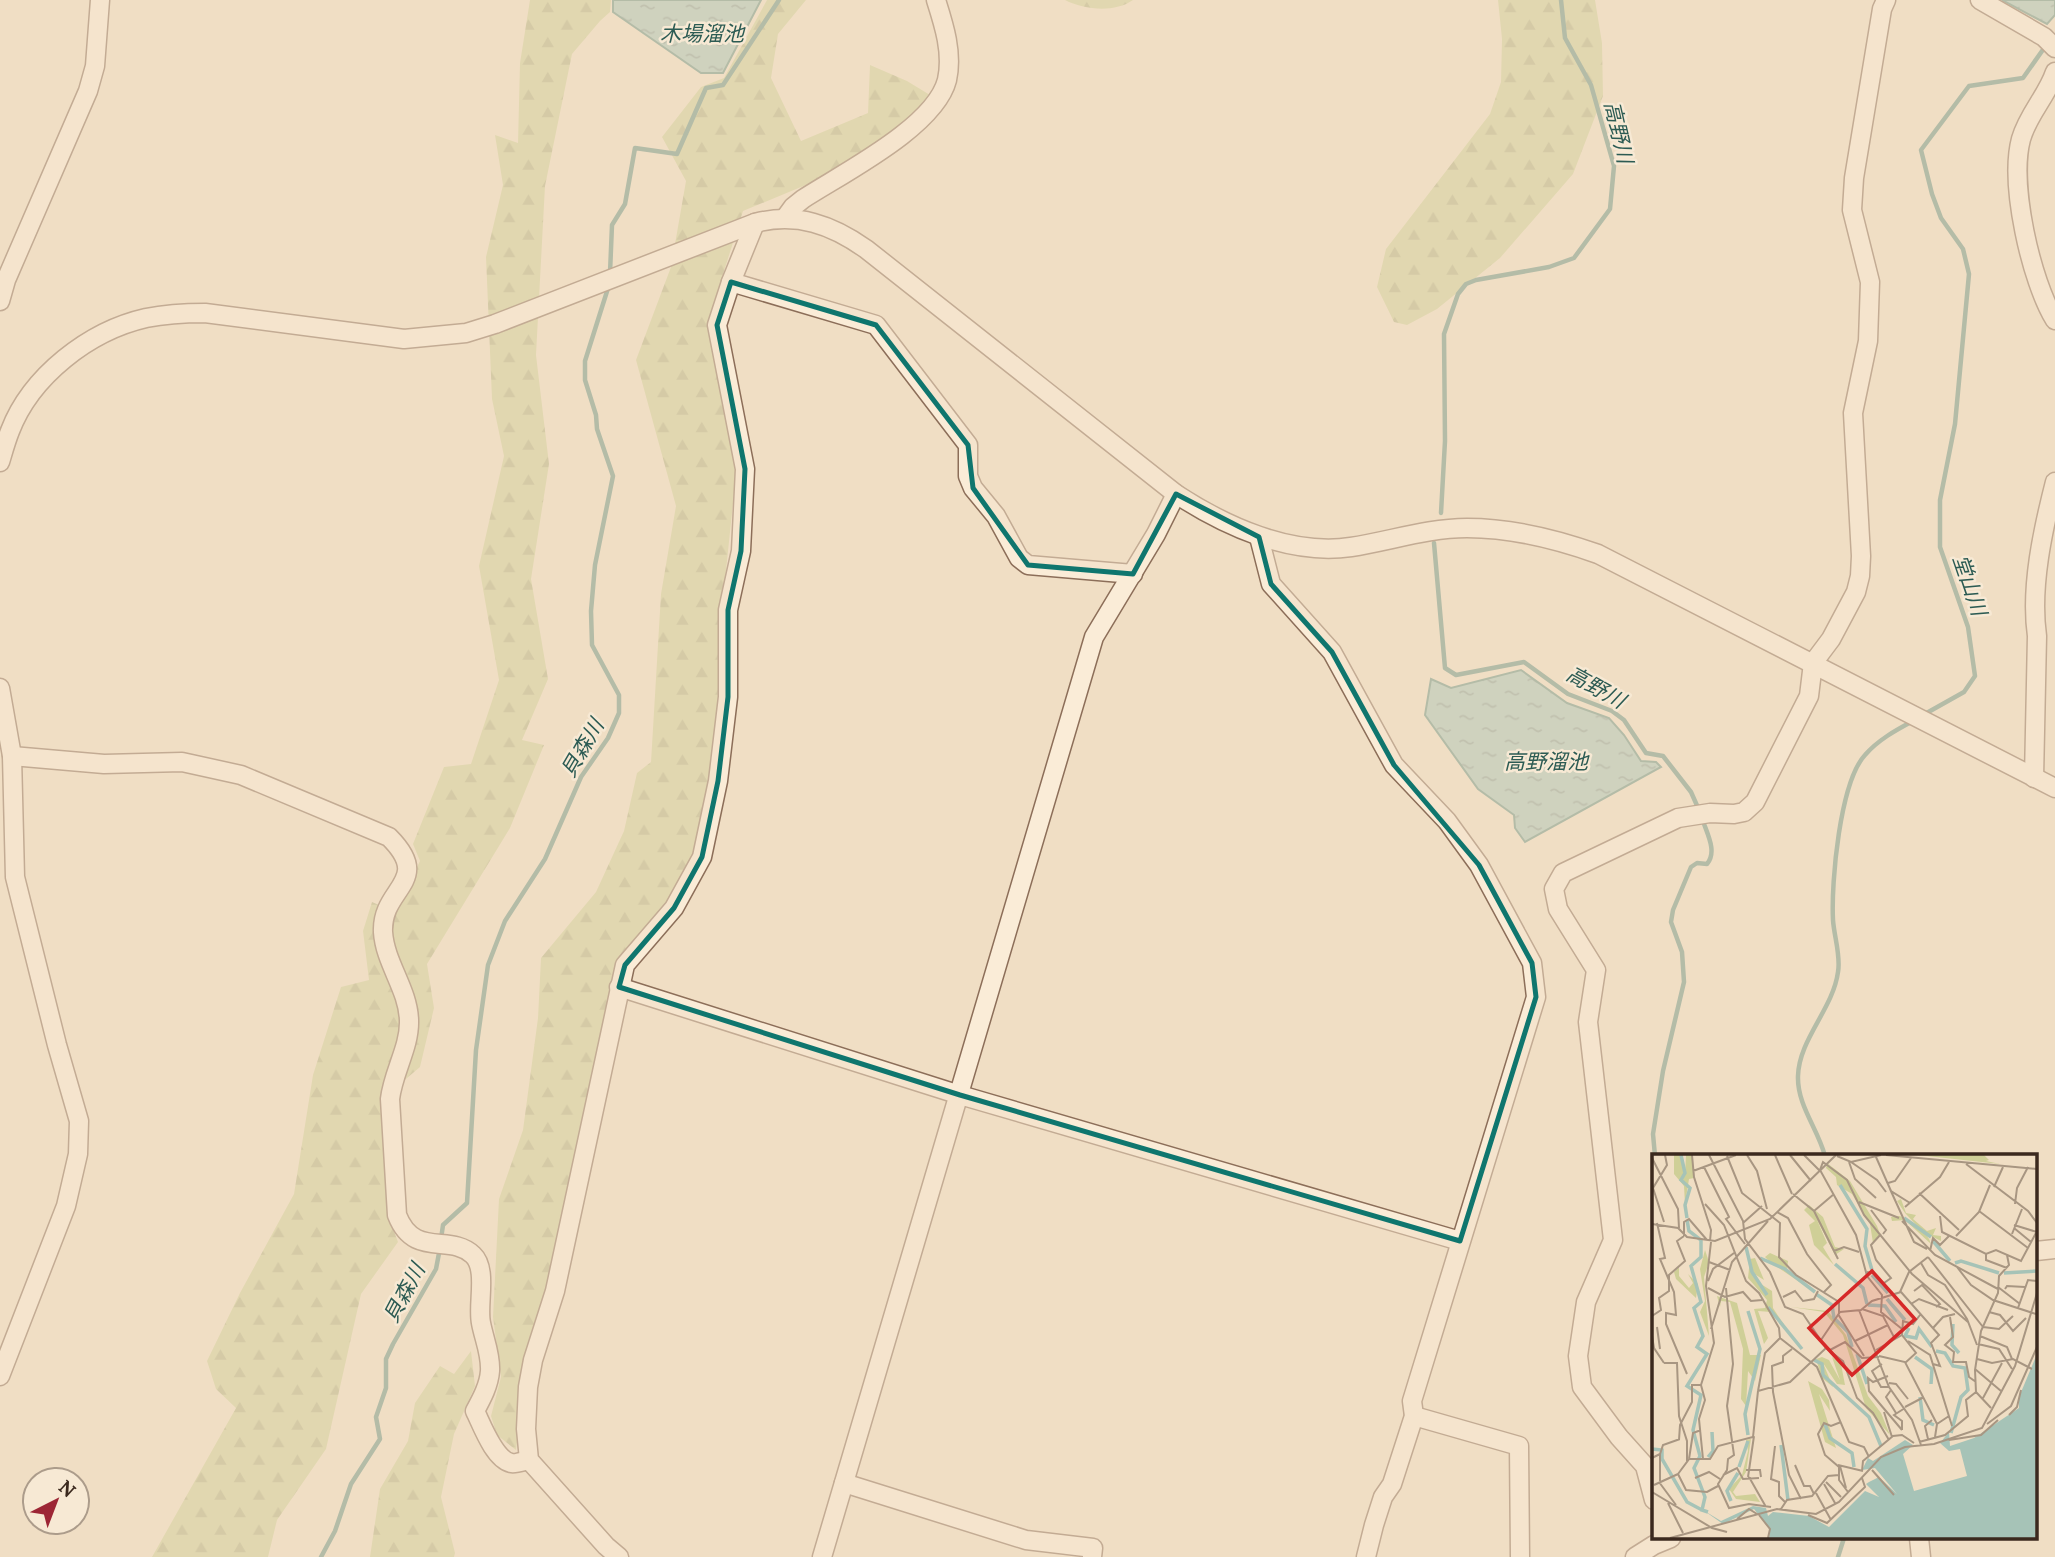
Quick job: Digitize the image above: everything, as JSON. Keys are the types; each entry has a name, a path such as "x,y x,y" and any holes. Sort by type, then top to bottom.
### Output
{"street":[{"path":"0,301 6,280 88,91 95,66 100,0"},
{"path":"785,218 803,199 902,135 917,123 941,95 947,80 949,60 947,34 936,0"},
{"path":"1652,1492 1645,1466 1619,1437 1582,1387 1578,1356 1586,1302 1613,1240 1588,1022 1596,970 1558,909 1554,888 1563,873 1678,818 1744,812 1755,802 1809,696 1813,663 1831,639 1856,592 1860,576 1853,413 1868,341 1870,282 1852,210 1854,178 1882,9 1886,0"},
{"path":"1980,0 2051,44"},
{"path":"2055,72 2021,138 2017,181 2035,279 2055,320"},
{"path":"0,462 5,423 44,379 89,341 115,328 145,318 177,313 205,313 404,339 466,333 755,223 785,218 802,219 833,228 866,249 1176,494 1205,513 1259,537 1294,544 1349,547 1440,529 1469,528 1536,535 1598,554 2055,788"},
{"path":"619,1557 529,1460 526,1429 528,1387 533,1360 555,1291 625,965 674,908 702,857 718,781 728,697 728,610 741,551 745,469 718,325 731,282 755,223"},
{"path":"731,282 876,325 968,445 968,476 973,488 996,516 1019,558 1028,565 1133,574"},
{"path":"2034,778 2035,623 2039,560 2055,482"},
{"path":"822,1557 1094,637 1133,574 1176,494"},
{"path":"1259,537 1271,584 1332,652 1394,765 1447,821 1479,865 1532,963 1536,997 1412,1401 1414,1416 1392,1484 1383,1497 1366,1557"},
{"path":"0,688 12,756 15,877 79,1121 78,1154 66,1206 0,1376"},
{"path":"12,756 104,764 182,762 241,775 389,837 401,849 408,863 406,880 389,904 383,918 386,952 407,1004 409,1021 407,1040 392,1081 390,1099 397,1215 402,1228 411,1235 471,1253 480,1268 480,1321 490,1356 490,1373 487,1388 475,1411 493,1447 502,1457 512,1463 529,1460"},
{"path":"619,987 960,1095 1460,1241"},
{"path":"1414,1416 1519,1446 1520,1557"},
{"path":"844,1483 1026,1540 1093,1548 1092,1557"},
{"path":"1635,1557 1654,1541"}],"highlighted area":[{"path":"731,282 876,325 968,445 973,488 1028,565 1133,574 1176,494 1259,537 1271,584 1332,652 1394,765 1479,865 1532,963 1536,997 1460,1241 960,1095 619,987 625,965 674,908 702,857 718,781 728,697 728,610 741,551 745,469 717,325"}],"green space":[{"path":"530,0 611,0 610,12 572,54 545,186 536,355 549,464 531,579 548,679 522,740 544,745 510,828 427,964 434,1008 420,1067 380,1101 389,1218 398,1242 361,1294 326,1449 277,1520 268,1557 152,1557 236,1408 216,1389 207,1361 240,1293 294,1194 313,1075 341,987 369,980 363,931 372,902 395,912 420,861 413,844 444,767 471,764 499,680 479,566 504,456 492,399 486,257 503,185 495,135 518,143 520,63"},
{"path":"767,0 806,0 778,34 771,78 801,141 868,113 870,65 907,81 930,95 903,127 813,182 743,211 707,325 737,465 722,609 716,745 695,854 669,903 618,961 550,1290 528,1355 516,1450 497,1435 491,1416 501,1377 493,1317 499,1199 523,1130 538,1018 541,958 596,892 624,831 637,773 651,762 661,594 676,506 636,360 671,267 686,181 662,137 701,87 724,78"},
{"path":"1065,0 1133,0 1117,7 1099,9"},
{"path":"1498,0 1595,0 1602,43 1603,96 1573,174 1500,258 1437,309 1407,325 1394,322 1377,287 1386,249 1490,114 1501,82 1502,39"},
{"path":"471,1351 475,1386 454,1434 441,1497 454,1557 370,1557 380,1489 408,1441 415,1403 440,1366 454,1374"}],"water":[{"name":"木場溜池","path":"613,0 761,0 723,73 701,73 613,12"},
{"path":"2002,0 2055,0 2055,15 2047,24"},
{"name":"高野溜池","path":"1521,670 1567,703 1609,718 1641,761 1656,762 1661,767 1525,842 1515,828 1514,815 1478,789 1425,715 1431,679 1451,688"}],"waterway":[{"name":"貝森川","path":"610,273 612,225 625,204 635,148 677,154 706,88 723,85 779,0"},
{"name":"高野川","path":"1441,513 1445,441 1444,334 1458,294 1466,284 1476,280 1549,267 1574,258 1610,209 1614,166 1591,85 1565,38 1561,0"},
{"name":"堂山川","path":"1923,715 1964,692 1975,676 1968,627 1940,547 1940,500 1955,424 1969,274 1963,249 1941,218 1921,150 1969,86 2023,78 2047,44"},
{"name":"貝森川","path":"441,1239 443,1225 467,1203 476,1050 488,965 505,921 545,859 581,777 608,738 619,713 619,695 592,645 591,611 595,565 613,476 597,429 596,415 585,380 585,361 609,285"},
{"name":"高野川","path":"1434,543 1445,668 1456,675 1524,662 1568,694 1612,711 1624,720 1646,753 1663,756 1691,792 1699,810"},
{"name":"堂山川","path":"1824,1154 1804,1107 1798,1076 1804,1049 1830,999 1838,972 1833,903 1843,809 1856,768 1865,755 1881,740 1913,721"},
{"name":"高野川","path":"1655,1154 1653,1134 1663,1071 1684,982 1682,952 1671,922 1673,910 1691,867 1697,863 1707,864 1710,859 1710,841 1702,818"},
{"name":"貝森川","path":"321,1557 335,1531 351,1484 380,1439 376,1417 386,1388 386,1359 436,1269 440,1248"},
{"name":"高野川","path":"1838,1557 1843,1540"}]}
